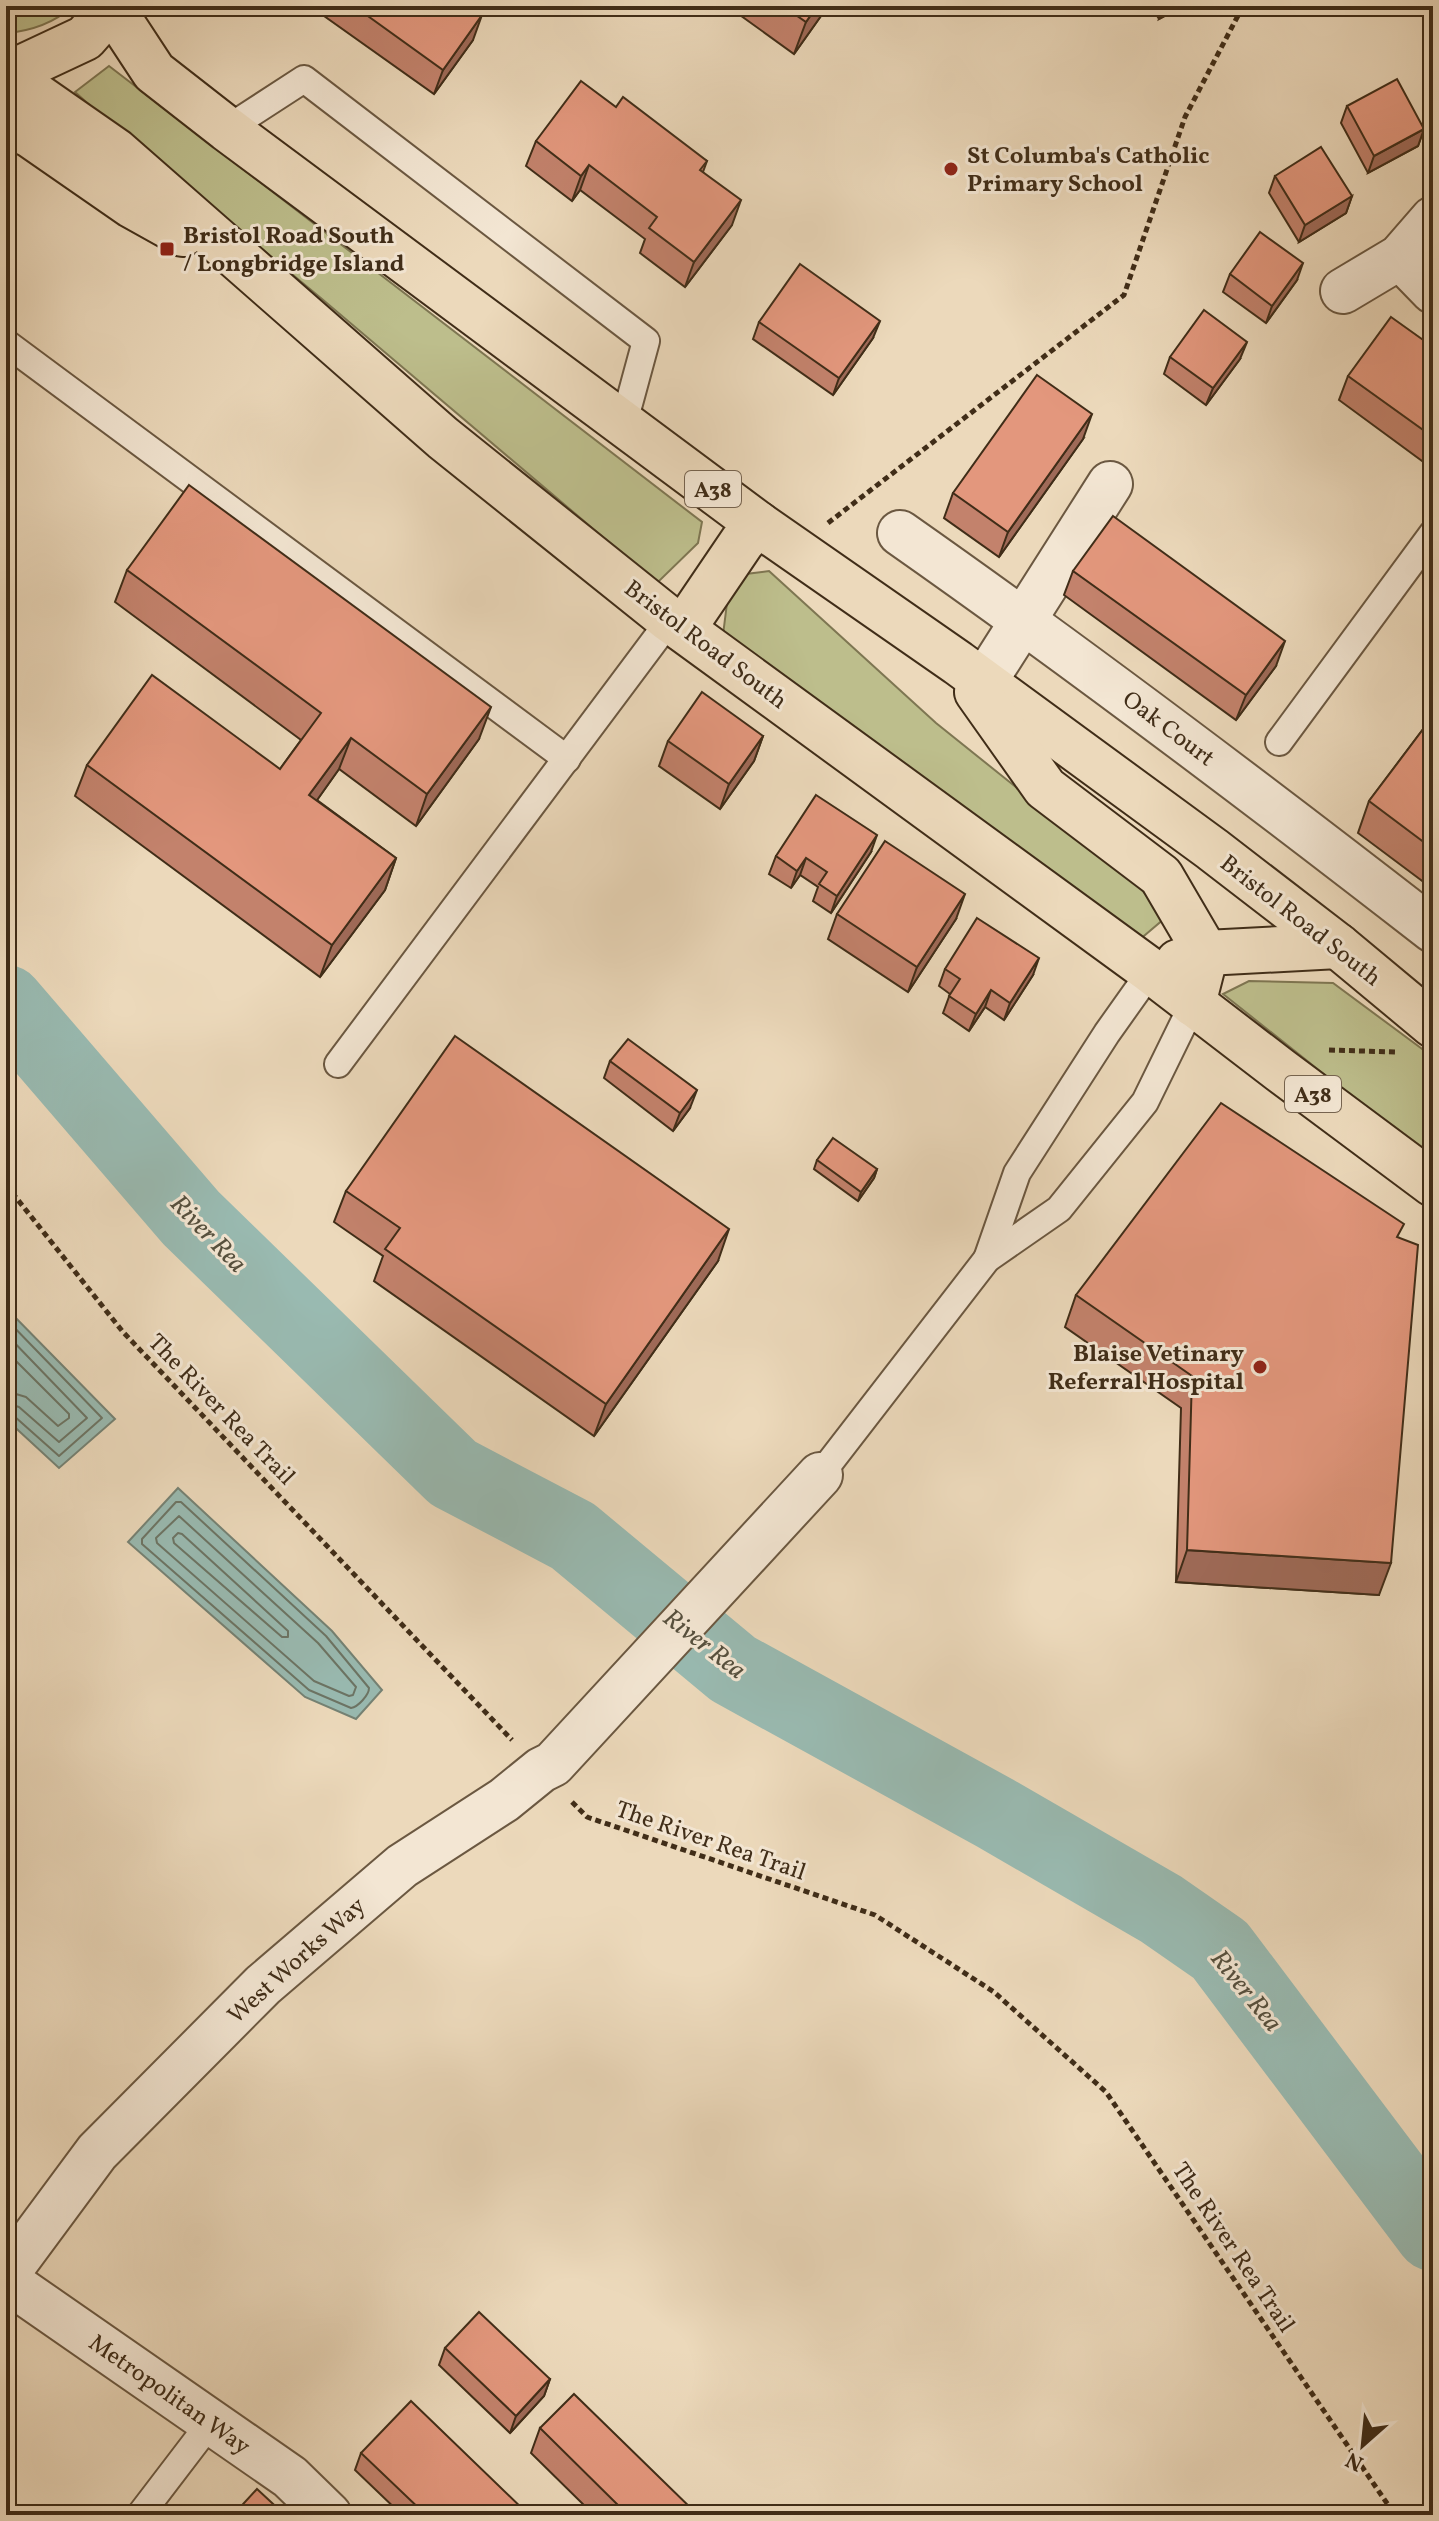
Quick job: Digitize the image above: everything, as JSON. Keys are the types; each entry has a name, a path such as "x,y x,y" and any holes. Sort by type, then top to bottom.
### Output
{"highway":[{"name":"Bristol Road South","path":"112,7 154,72 758,524 971,673 1212,849 1338,946 1417,1039"},
{"path":"6,71 21,68 85,38 112,7"},
{"name":"Bristol Road South","path":"6,71 116,151 443,438 676,624 1151,971 1433,1184"},
{"path":"6,123 30,135 131,205 252,271"},
{"path":"676,624 758,524"},
{"path":"971,673 1045,788 1161,876 1206,953 1193,1004"},
{"path":"1151,971 1206,953 1338,946"}],"street":[{"path":"1343,291 1400,257 1433,219"},
{"path":"1400,257 1433,291"},
{"path":"971,673 1023,619 1110,484"},
{"name":"Oak Court","path":"900,533 1023,619 1248,786 1433,930"},
{"name":"West Works Way","path":"6,2277 97,2152 263,1985 402,1866 504,1800 553,1764 820,1475"},
{"name":"Metropolitan Way","path":"6,2277 290,2477 329,2515"}],"lane":[{"path":"227,129 304,79 646,341 624,422"},
{"path":"6,343 567,759"},
{"path":"1279,742 1433,533"},
{"path":"338,1064 567,759 676,624"},
{"path":"987,1259 1017,1173 1151,971"},
{"path":"820,1475 987,1259 1059,1209 1145,1102 1193,1004"},
{"path":"140,2515 211,2422"}],"path":[{"path":"795,551 1124,295 1185,117 1243,6"},
{"path":"1280,1070 1311,1050 1417,1039"},
{"name":"The River Rea Trail","path":"6,1185 123,1332 587,1817 875,1915 994,1992 1106,2092 1395,2515"}],"green space":[{"path":"6,6 73,6 42,25 6,33"},
{"path":"109,66 702,522 698,543 657,583 75,92"},
{"path":"769,571 936,723 1138,885 1165,918 1138,941 723,635 727,603 746,574"},
{"path":"1249,981 1333,983 1433,1057 1433,1161 1223,994"}],"water":[{"path":"6,1308 115,1419 59,1468 6,1419"},
{"path":"178,1488 332,1631 382,1690 356,1719 305,1697 128,1542"}],"building":[{"path":"354,6 469,6 482,15 443,70"},
{"path":"783,6 817,6 806,22"},
{"path":"1397,79 1424,129 1374,156 1347,106"},
{"path":"581,81 616,107 623,97 707,161 700,170 741,200 694,262 649,228 657,217 589,165 581,176 536,141"},
{"path":"1321,147 1352,196 1305,225 1275,176"},
{"path":"1260,232 1303,263 1272,306 1230,274"},
{"path":"800,264 880,321 839,378 759,322"},
{"path":"1204,310 1247,342 1213,388 1170,357"},
{"path":"1391,317 1433,347 1433,437 1348,376"},
{"path":"1037,375 1092,414 1008,532 953,493"},
{"path":"189,485 491,707 427,794 351,738 309,795 396,858 332,945 87,765 152,675 280,769 321,713 127,570"},
{"path":"1113,516 1285,641 1246,695 1073,571"},
{"path":"702,692 763,736 729,784 668,741"},
{"path":"1433,716 1433,849 1369,801"},
{"path":"816,795 877,835 837,896 819,884 827,872 806,858 797,871 776,856"},
{"path":"885,841 965,894 917,967 837,914"},
{"path":"977,918 1039,958 1010,1003 991,990 976,1014 949,996 960,979 945,969"},
{"path":"455,1036 729,1229 606,1404 385,1249 400,1228 346,1191"},
{"path":"628,1039 697,1090 680,1113 610,1061"},
{"name":"Blaise Vetinary Referral Hospital","path":"1221,1103 1404,1224 1397,1237 1418,1245 1391,1563 1187,1550 1192,1376 1076,1295"},
{"path":"833,1138 877,1169 861,1192 817,1160"},
{"path":"479,2312 550,2379 516,2416 445,2348"},
{"path":"574,2394 698,2515 628,2515 540,2428"},
{"path":"411,2401 529,2515 426,2515 361,2453"},
{"path":"257,2489 285,2515 233,2515"}],"waterway":[{"name":"River Rea","path":"6,1003 191,1218 453,1473 573,1536 733,1669 995,1813 1161,1909 1220,1950 1433,2233"}],"place":[{"name":"St Columba's Catholic Primary School","path":"951,169"},
{"name":"Bristol Road South / Longbridge Island","path":"167,249"},
{"name":"Blaise Vetinary Referral Hospital","path":"1260,1367"}]}
